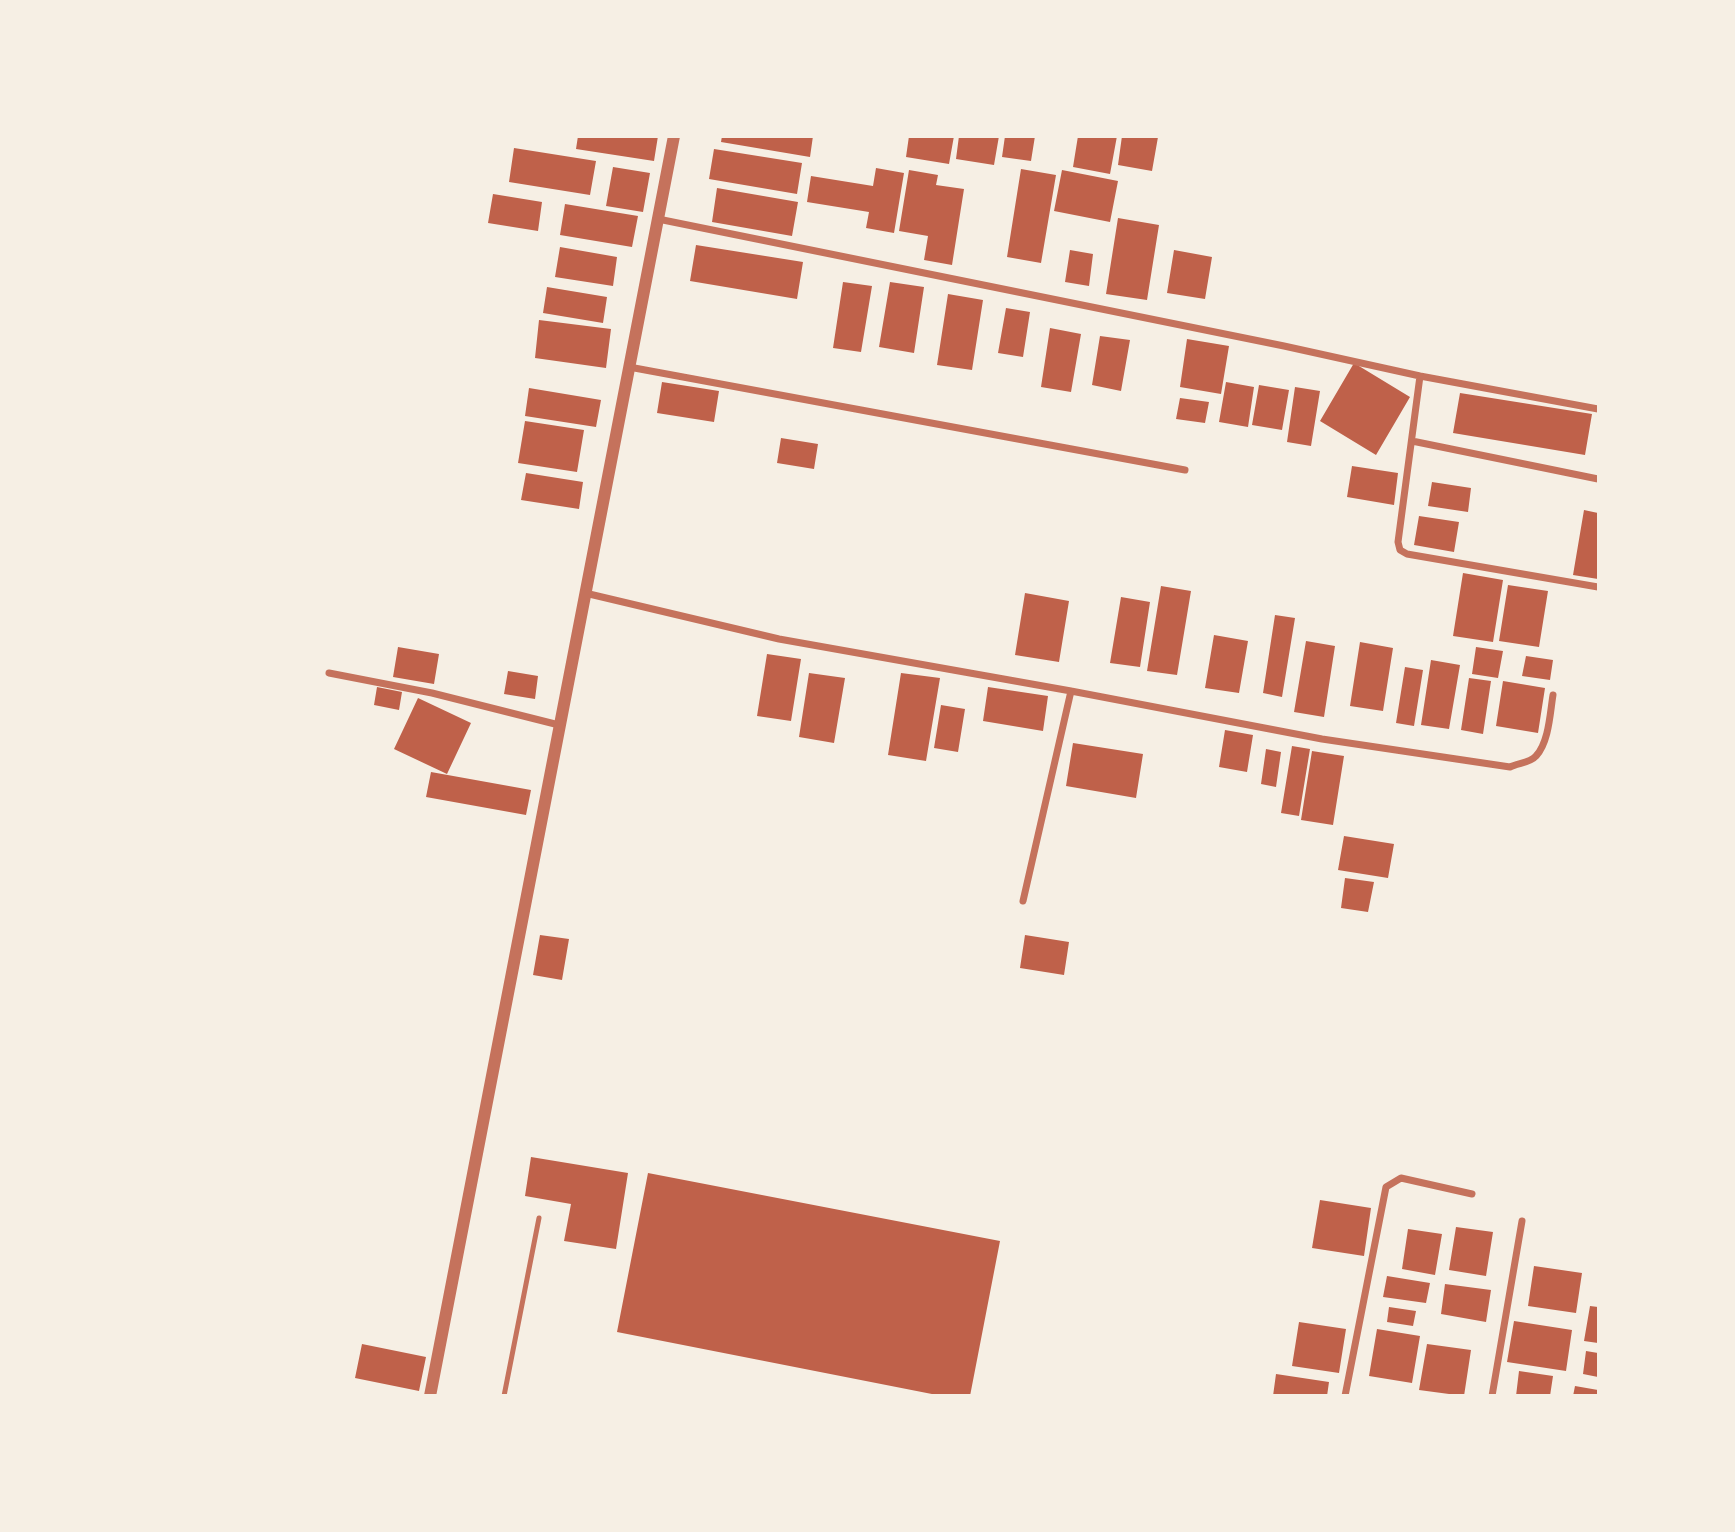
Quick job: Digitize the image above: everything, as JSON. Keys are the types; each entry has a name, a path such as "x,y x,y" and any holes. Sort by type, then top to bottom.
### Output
{"street":[{"path":"430,1395 674,136"},
{"path":"658,219 1284,345 1420,376 1598,409"},
{"path":"628,367 1185,470"},
{"path":"1420,376 1398,542 1400,550 1407,554 1598,587"},
{"path":"1412,441 1598,479"},
{"path":"584,593 779,639 1322,739 1510,768 1536,756 1544,741 1553,695"},
{"path":"329,673 432,693 559,725"},
{"path":"1023,901 1071,691"},
{"path":"1345,1395 1386,1187 1401,1178 1472,1194"},
{"path":"1492,1395 1522,1221"}],"lane":[{"path":"504,1395 539,1217"}],"building":[{"path":"578,136 658,136 654,161 576,149"},
{"path":"722,136 813,136 810,157 721,142"},
{"path":"909,136 954,136 949,164 906,157"},
{"path":"959,136 999,136 994,165 956,159"},
{"path":"1005,136 1035,136 1031,161 1002,157"},
{"path":"1078,136 1117,136 1110,174 1073,167"},
{"path":"1122,136 1158,137 1152,171 1118,165"},
{"path":"514,148 596,161 590,195 509,182"},
{"path":"714,149 802,163 797,194 709,179"},
{"path":"613,167 650,173 643,212 606,206"},
{"path":"876,168 904,173 894,233 866,228 869,212 807,202 811,176 873,186"},
{"path":"1021,169 1056,175 1041,263 1007,257"},
{"path":"909,170 938,175 936,185 964,189 952,265 924,260 928,236 899,231"},
{"path":"1062,170 1118,181 1110,222 1054,211"},
{"path":"717,188 798,202 792,236 712,222"},
{"path":"493,194 542,202 538,231 488,223"},
{"path":"565,204 638,216 632,247 560,235"},
{"path":"1118,218 1159,225 1147,300 1106,294"},
{"path":"696,245 803,262 797,299 690,281"},
{"path":"560,247 617,257 613,286 555,277"},
{"path":"1070,250 1093,254 1089,286 1065,282"},
{"path":"1174,250 1212,257 1205,299 1167,293"},
{"path":"843,282 872,286 861,352 833,348"},
{"path":"890,282 924,287 914,353 879,347"},
{"path":"547,287 607,297 603,323 543,313"},
{"path":"948,294 983,300 972,370 937,365"},
{"path":"1006,308 1030,312 1023,357 998,353"},
{"path":"539,320 611,329 606,368 535,358"},
{"path":"1050,328 1081,334 1071,392 1041,387"},
{"path":"1100,336 1130,340 1121,391 1092,385"},
{"path":"1187,339 1229,346 1221,394 1180,387"},
{"path":"1354,363 1410,397 1376,455 1320,421"},
{"path":"662,382 719,391 714,422 657,413"},
{"path":"1226,382 1254,387 1248,427 1219,422"},
{"path":"1259,385 1289,390 1282,430 1252,425"},
{"path":"1295,387 1320,391 1311,446 1287,442"},
{"path":"529,388 601,400 596,427 525,416"},
{"path":"1460,393 1592,414 1585,455 1453,433"},
{"path":"1180,398 1209,402 1205,423 1176,419"},
{"path":"525,421 584,430 577,472 518,463"},
{"path":"781,438 818,444 814,469 777,463"},
{"path":"1352,466 1398,473 1394,505 1347,497"},
{"path":"526,473 583,482 579,509 521,500"},
{"path":"1432,482 1471,488 1468,512 1428,506"},
{"path":"1584,510 1598,513 1598,579 1573,575"},
{"path":"1419,516 1459,522 1454,552 1414,545"},
{"path":"1463,573 1503,580 1493,642 1453,636"},
{"path":"1508,585 1548,591 1539,647 1499,641"},
{"path":"1161,586 1191,591 1177,675 1147,671"},
{"path":"1025,593 1069,601 1059,662 1015,655"},
{"path":"1121,597 1150,602 1140,667 1110,663"},
{"path":"1275,615 1295,618 1282,697 1263,693"},
{"path":"1214,635 1248,641 1239,693 1205,688"},
{"path":"1306,641 1335,646 1324,717 1294,712"},
{"path":"1360,642 1393,648 1383,711 1350,706"},
{"path":"398,647 439,654 434,684 393,677"},
{"path":"1476,647 1503,651 1498,678 1472,674"},
{"path":"767,654 801,659 791,721 757,716"},
{"path":"1526,656 1553,660 1550,680 1522,676"},
{"path":"1431,660 1460,665 1449,729 1421,725"},
{"path":"1405,667 1423,670 1414,726 1396,723"},
{"path":"508,671 538,676 535,699 504,694"},
{"path":"809,673 845,678 834,743 799,737"},
{"path":"901,673 940,678 926,761 888,755"},
{"path":"1469,678 1491,681 1483,734 1461,730"},
{"path":"1503,681 1545,688 1538,733 1496,726"},
{"path":"377,687 402,692 399,710 374,705"},
{"path":"988,687 1048,696 1043,731 983,721"},
{"path":"418,698 471,723 447,774 394,749"},
{"path":"941,705 965,709 958,752 934,748"},
{"path":"1225,730 1253,735 1247,772 1219,767"},
{"path":"1073,743 1143,754 1136,798 1066,786"},
{"path":"1292,746 1310,749 1299,816 1281,813"},
{"path":"1266,749 1281,752 1276,787 1261,784"},
{"path":"1312,751 1344,756 1333,825 1301,820"},
{"path":"431,772 531,790 526,815 426,797"},
{"path":"1344,836 1394,844 1388,878 1338,870"},
{"path":"1345,878 1374,882 1368,912 1341,908"},
{"path":"540,935 569,939 562,980 533,975"},
{"path":"1025,935 1069,942 1064,975 1020,968"},
{"path":"531,1157 628,1173 616,1249 564,1241 571,1204 525,1196"},
{"path":"648,1173 1000,1241 970,1396 942,1396 617,1332"},
{"path":"1320,1200 1371,1208 1364,1256 1312,1248"},
{"path":"1456,1227 1493,1232 1486,1276 1449,1270"},
{"path":"1408,1229 1442,1234 1435,1275 1402,1269"},
{"path":"1534,1266 1582,1273 1576,1313 1528,1306"},
{"path":"1387,1276 1430,1283 1426,1303 1383,1297"},
{"path":"1445,1284 1491,1290 1486,1322 1441,1314"},
{"path":"1590,1306 1598,1307 1598,1343 1584,1341"},
{"path":"1389,1307 1416,1311 1413,1326 1387,1322"},
{"path":"1514,1321 1572,1330 1566,1371 1507,1362"},
{"path":"1299,1322 1346,1329 1339,1373 1292,1366"},
{"path":"1377,1329 1420,1336 1412,1383 1369,1376"},
{"path":"362,1344 426,1357 419,1391 355,1378"},
{"path":"1427,1344 1471,1350 1464,1396 1419,1390"},
{"path":"1586,1351 1598,1353 1598,1377 1583,1374"},
{"path":"1519,1371 1553,1376 1550,1396 1516,1396"},
{"path":"1276,1374 1329,1382 1327,1396 1273,1396"},
{"path":"1575,1386 1598,1390 1598,1396 1573,1396"}]}
